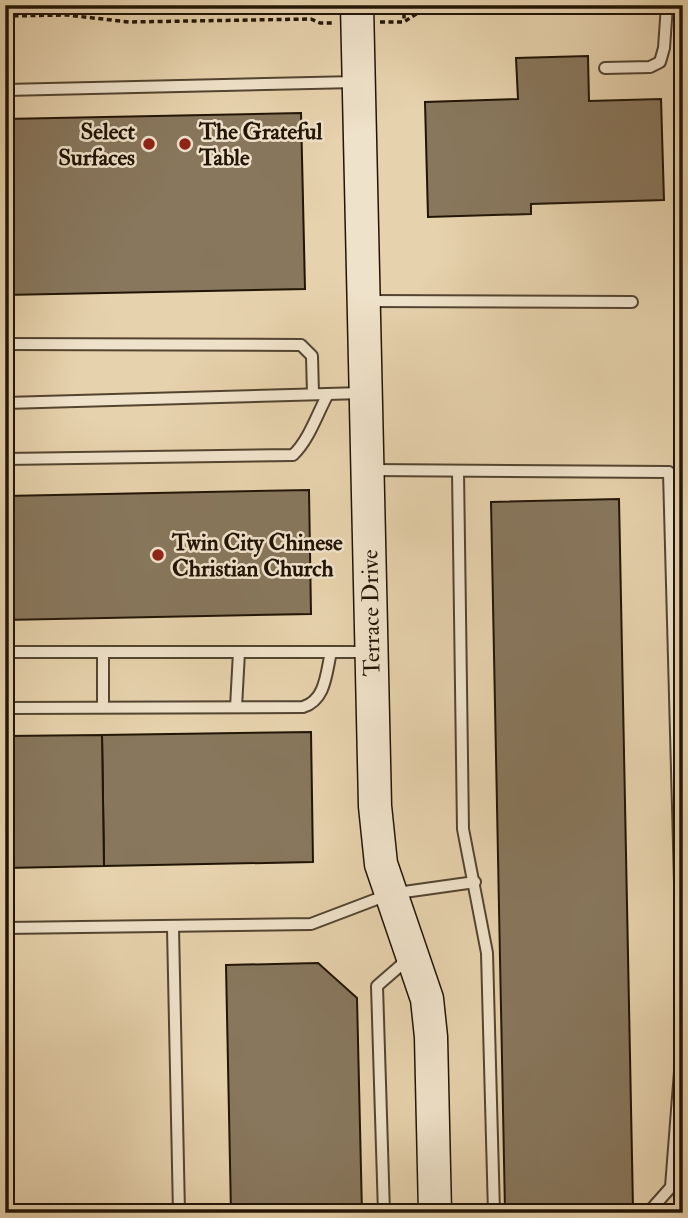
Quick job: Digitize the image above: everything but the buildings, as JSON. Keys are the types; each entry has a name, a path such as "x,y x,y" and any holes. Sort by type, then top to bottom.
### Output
{"street":[{"name":"Terrace Drive","path":"357,5 375,806 381,864 426,999 431,1037 435,1213"}],"lane":[{"path":"604,68 650,67 660,62 664,48 667,5"},
{"path":"5,90 359,82"},
{"path":"364,302 632,302"},
{"path":"5,344 301,345 312,356 313,394"},
{"path":"5,403 366,392"},
{"path":"5,459 293,455 303,446 310,425 328,394"},
{"path":"368,470 669,472 683,994"},
{"path":"458,471 463,829 487,953 494,1213"},
{"path":"5,652 372,652"},
{"path":"103,652 103,707"},
{"path":"236,707 239,652"},
{"path":"5,708 303,707 314,703 322,692 331,652"},
{"path":"5,928 173,928 311,924 390,894 475,882"},
{"path":"173,928 179,1213"},
{"path":"384,1213 377,986 413,955"},
{"path":"648,1213 670,1187 683,1032"}],"path":[{"path":"404,5 404,22 422,10 611,5"},
{"path":"5,16 67,15 129,22 311,19 320,23"}],"place":[{"name":"Select Surfaces","path":"149,144"},
{"name":"The Grateful Table","path":"185,144"},
{"name":"Twin City Chinese Christian Church","path":"158,555"}]}
